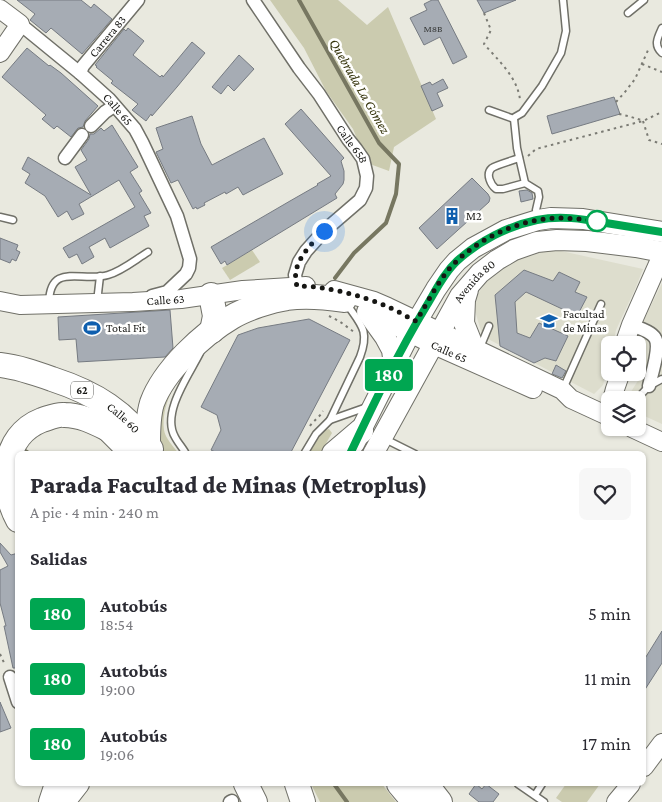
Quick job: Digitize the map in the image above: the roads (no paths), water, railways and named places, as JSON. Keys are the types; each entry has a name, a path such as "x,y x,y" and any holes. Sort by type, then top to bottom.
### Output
{"highway":[{"path":"15,528 9,517 2,483 3,468 7,453 14,440 24,431 35,423 49,418 62,415 76,416 108,429 144,451 149,416 160,386 186,354 212,331 234,316 249,309 284,298 337,294"},
{"path":"211,295 215,316 212,331"},
{"name":"Calle 60","path":"0,365 32,372 74,386 94,396 113,408 145,439 144,451"},
{"path":"0,371 62,394 90,411 108,429"},
{"path":"343,451 372,441"},
{"path":"51,802 56,786"},
{"path":"264,786 272,802"},
{"path":"298,786 303,802"},
{"path":"401,786 414,802"},
{"path":"428,786 440,802"},
{"path":"236,796 255,802"}],"main road":[{"name":"Calle 65","path":"0,9 20,24"},
{"path":"0,52 20,24"},
{"name":"Avenida 80","path":"372,441 374,405 413,327 443,278 457,261 480,243 506,230 538,220 556,218 584,219 662,232"},
{"name":"Avenida 80","path":"355,451 372,441 437,339 460,296 480,273 497,260 514,250 537,242 557,240 636,247 662,254"},
{"path":"627,336 662,254"},
{"path":"470,284 465,300 464,323 476,349"},
{"name":"Calle 63","path":"0,301 20,305 133,302 181,299 243,290 297,286 312,286 337,294"},
{"name":"Calle 65","path":"337,294 367,312 413,327"},
{"name":"Calle 65","path":"337,294 374,301 413,327 437,339 563,396 601,407"},
{"path":"367,312 382,331 392,350 394,365"},
{"name":"Calle 65","path":"437,339 476,349 563,396"},
{"path":"646,435 662,442"},
{"path":"646,764 662,743"},
{"path":"51,802 65,786"},
{"path":"65,802 77,786"},
{"path":"616,802 628,786"}],"street":[{"name":"Carrera 83","path":"80,73 83,66 138,0"},
{"name":"Calle 65B","path":"253,0 363,158 367,176 366,188 360,200 324,231 298,262 295,275 297,286"},
{"name":"Calle 65","path":"20,24 80,73 135,129 177,216 190,259 186,274 167,292 133,302"},
{"path":"91,126 114,106"},
{"path":"65,158 82,135"},
{"path":"631,325 648,332 656,338 658,347 649,386"},
{"path":"10,677 15,693"},
{"path":"45,786 51,802"}],"lane":[{"path":"538,220 536,210 540,197 538,191 525,183 517,148 514,119 515,116 522,113 542,86 561,53 566,31 563,0"},
{"path":"628,13 644,0"},
{"path":"662,28 656,41 657,46 662,52"},
{"path":"489,110 514,119"},
{"path":"520,160 492,168 489,172 490,180 496,190 525,183"},
{"path":"0,217 13,220"},
{"path":"49,304 49,294 55,280 67,276 100,276 114,272 148,252"},
{"path":"97,303 100,276"},
{"path":"306,451 316,434 330,420 364,346 365,337 362,327 337,294"},
{"path":"563,396 600,304"},
{"path":"476,349 489,326"},
{"path":"184,451 174,437 172,410 212,331"},
{"path":"644,391 649,386 662,379"},
{"path":"330,420 374,405"},
{"path":"372,441 405,451"},
{"path":"521,786 544,802"},
{"path":"535,795 541,786"}],"waterway":[{"name":"Quebrada La Gómez","path":"299,0 379,143 399,164 396,194 386,223 354,253 335,278"},
{"path":"335,786 347,802"}],"place":[{"name":"M2","path":"452,216"},
{"name":"Facultad de Minas","path":"549,321"},
{"name":"Total Fit","path":"92,328"}]}
